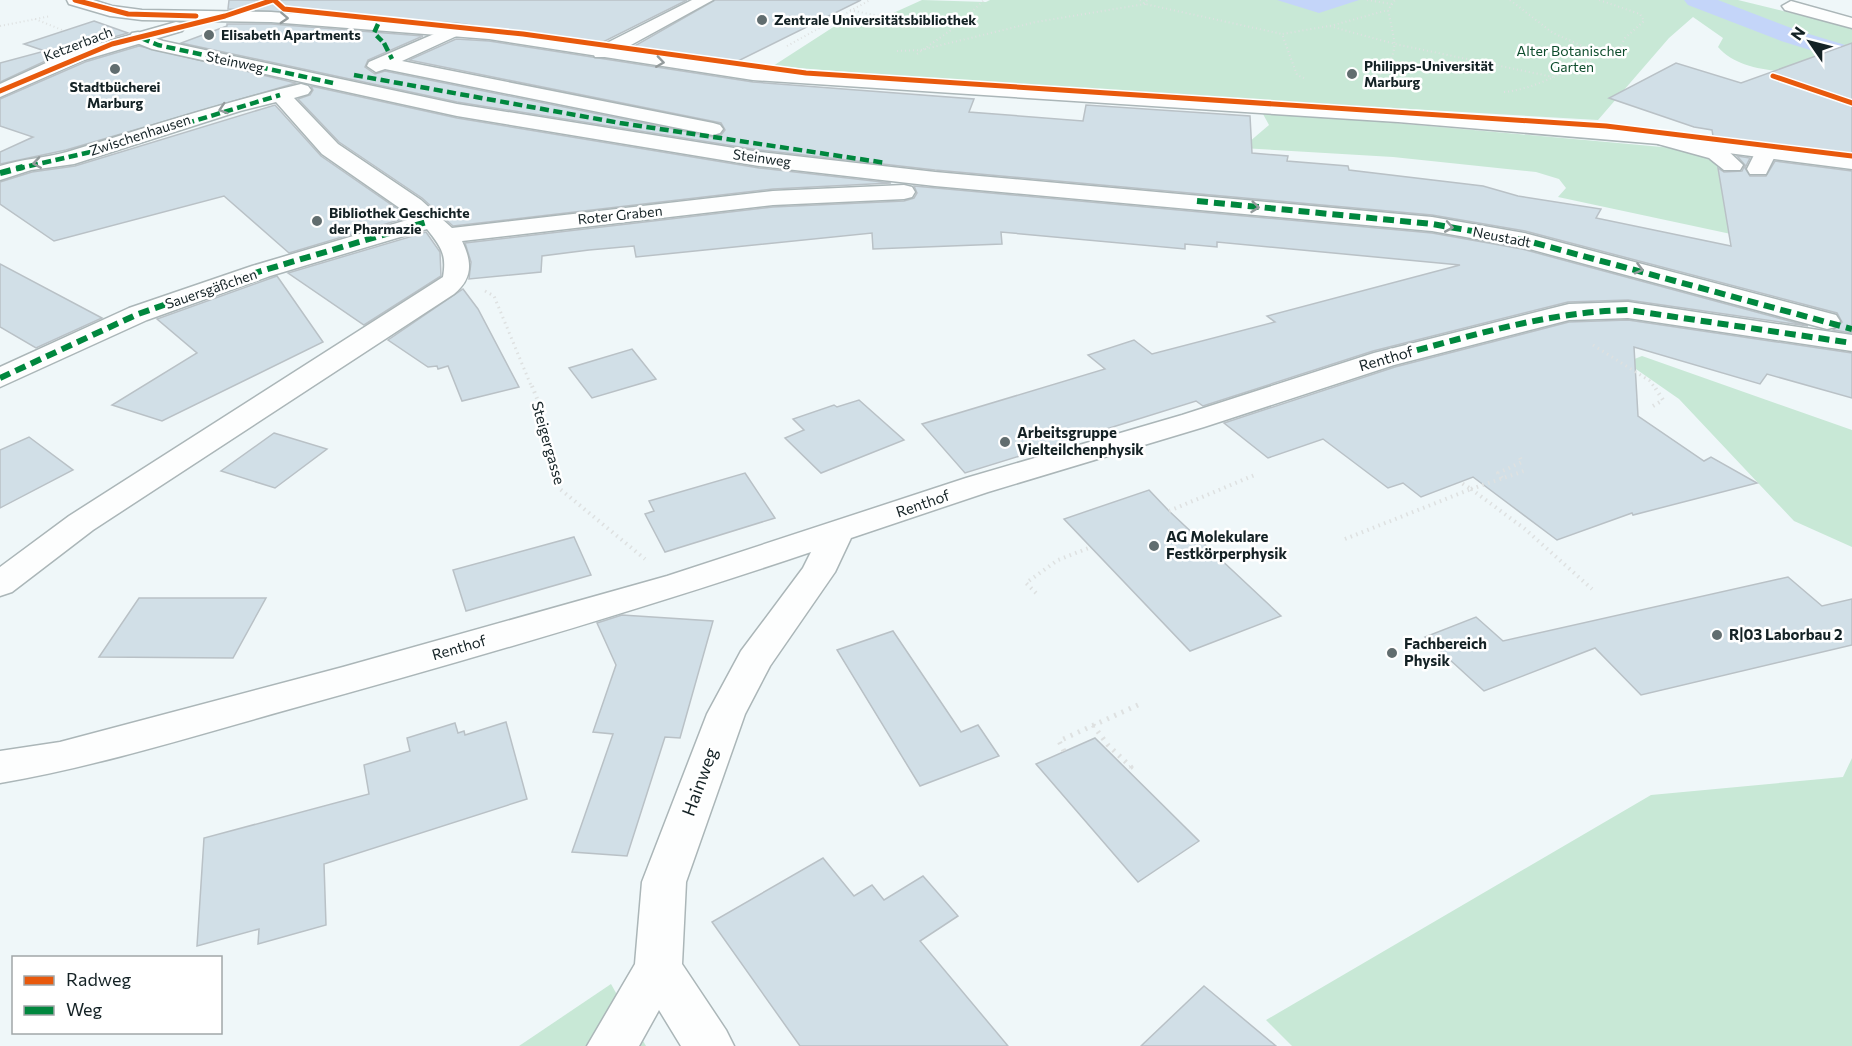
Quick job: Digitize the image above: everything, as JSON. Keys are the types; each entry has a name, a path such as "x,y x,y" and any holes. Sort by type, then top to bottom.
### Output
{"street":[{"path":"75,0 98,7 142,15 225,16 455,30 753,74 906,87 1398,116 1659,138 1725,154 1763,159 1852,162"},
{"path":"225,16 273,0"},
{"path":"602,53 705,0"},
{"path":"1791,6 1852,23"},
{"path":"77,56 96,41 104,29 105,19 98,7"},
{"name":"Ketzerbach","path":"4,91 77,56 138,37 225,16"},
{"name":"Steinweg","path":"280,95 333,83 455,30"},
{"name":"Steinweg","path":"138,37 158,45 475,113 748,157 1012,186 1197,201"},
{"path":"383,63 681,124 840,150 949,165 1173,188 1172,199"},
{"path":"354,75 601,121 743,144 886,163"},
{"path":"0,584 81,523 438,293 455,277 458,258 440,229 387,184 328,148 280,95"},
{"name":"Zwischenhausen","path":"0,173 28,164 66,159 234,106 280,95"},
{"name":"Roter Graben","path":"440,229 499,228 773,198 976,190 1012,186"},
{"name":"Neustadt","path":"1197,201 1431,224 1524,240 1800,318 1852,329"},
{"name":"Sauersgäßchen","path":"0,378 138,314 261,271 440,229"},
{"name":"Renthof","path":"0,768 60,757 355,678 679,584 977,485 1193,421 1384,359 1522,322 1596,309 1628,310 1852,343"},
{"name":"Hainweg","path":"658,968 664,882 714,744 754,660 818,572 837,532"},
{"path":"612,1046 658,968 709,1046"}],"path":[{"path":"781,50 870,0"},
{"path":"984,0 958,24 921,50 1036,22 1146,2"},
{"path":"1140,0 1282,34 1329,26 1388,10 1395,0"},
{"path":"1367,0 1392,4"},
{"path":"1510,0 1553,33 1599,53"},
{"path":"1499,93 1521,92 1599,53 1619,50 1625,38 1644,21 1640,14 1599,0"},
{"path":"849,10 884,17 958,24"},
{"path":"1366,92 1394,57 1395,44 1388,10"},
{"path":"0,26 34,19 56,27"},
{"path":"1329,26 1395,44 1554,77"},
{"path":"1282,34 1297,75 1307,79"},
{"path":"1591,344 1617,358 1650,381 1664,400 1653,406"},
{"path":"1502,478 1498,473 1522,462 1519,456"},
{"path":"1345,539 1470,489 1527,470"},
{"path":"1169,511 1257,474"},
{"path":"1460,482 1525,529 1592,589"},
{"path":"1035,593 1026,583 1058,560 1090,547"},
{"path":"1064,751 1059,741 1140,704"},
{"path":"1093,726 1108,746 1131,767 1127,770"}],"green space":[{"name":"Alter Botanischer Garten","path":"922,0 986,2 990,0 1738,0 1852,28 1852,69 1800,72 1746,65 1730,58 1718,47 1723,38 1693,17 1669,38 1598,120 1037,87 773,66 852,15 880,19"},
{"path":"1263,114 1362,120 1684,149 1717,163 1722,192 1852,260 1558,197 1566,188 1559,179 1536,172 1393,157 1242,148 1269,125"},
{"path":"1642,356 1852,430 1852,547 1794,521 1679,399 1633,367 1632,360"},
{"path":"1852,758 1852,1046 1292,1046 1266,1020 1651,795 1843,777"},
{"path":"611,984 646,1046 519,1046"}],"water":[{"path":"1277,0 1359,0 1319,13"}],"building":[{"path":"229,0 687,0 601,43 456,23 228,9"},
{"name":"Zentrale Universitätsbibliothek","path":"715,0 861,0 734,63 631,48"},
{"path":"94,21 128,33 69,50 0,82 0,63 45,51 24,44"},
{"path":"227,24 271,24 423,36 368,60 365,67 375,74 385,71 713,137 721,135 725,130 721,123 409,60 456,39 489,41 753,82 974,99 969,112 1083,121 1086,105 1250,116 1252,153 1288,156 1287,161 1348,166 1349,170 1483,186 1518,196 1601,209 1596,218 1731,246 1718,168 1724,172 1742,171 1745,165 1737,156 1750,158 1745,168 1750,176 1766,176 1775,161 1852,171 1852,333 1833,330 1842,322 1837,313 1525,231 1432,215 935,170 759,150 457,102 181,43 227,26"},
{"path":"1852,43 1852,153 1713,136 1712,130 1694,127 1609,98 1676,63 1741,83"},
{"path":"139,46 296,83 66,150 0,164 0,152 33,137 0,126 0,99 85,62"},
{"path":"311,86 457,118 759,168 891,183 773,189 453,226 422,198 339,142 298,99 310,95 313,90"},
{"path":"275,105 321,156 409,217 289,253 224,196 54,241 0,204 0,182 32,172 75,166"},
{"path":"914,186 1432,233 1522,249 1808,326 1628,300 1568,302 1373,351 1203,406 1196,401 965,473 922,424 1105,369 1088,355 1134,340 1152,354 1275,322 1267,316 1460,265 1217,242 1217,247 1185,244 1185,249 1001,232 1002,244 873,249 872,233 636,257 634,246 589,250 542,256 541,272 469,279 471,262 465,243 773,207 904,201 914,198 917,193"},
{"path":"426,232 440,252 441,276 364,325 288,273"},
{"path":"0,264 102,318 36,348 0,327"},
{"path":"277,276 323,342 162,421 112,405 197,353 157,319"},
{"path":"463,289 478,309 519,387 462,401 448,366 438,369 437,366 428,367 388,340"},
{"path":"1628,320 1852,353 1852,398 1767,374 1760,384 1634,347 1638,416 1704,461 1711,457 1757,483 1633,515 1632,513 1557,540 1473,477 1421,497 1403,483 1388,488 1323,439 1268,458 1224,423 1395,367 1569,322"},
{"path":"632,349 656,379 592,398 569,368"},
{"path":"859,400 904,440 821,473 785,438 804,430 793,419 834,405 837,407"},
{"path":"274,433 327,449 275,488 221,471"},
{"path":"29,437 73,470 0,508 0,450"},
{"path":"745,473 775,518 665,552 645,514 654,511 649,501"},
{"path":"1149,490 1281,616 1190,651 1064,519"},
{"path":"574,537 591,575 466,611 453,570"},
{"name":"R|03 Laborbau 2","path":"1788,577 1822,606 1852,599 1852,645 1641,695 1595,648 1484,691 1425,637 1476,617 1503,641"},
{"path":"139,598 266,598 233,658 99,657"},
{"path":"622,615 713,621 680,738 665,737 627,856 572,852 613,734 593,732 616,665 597,623"},
{"path":"893,631 961,732 978,725 999,756 920,786 837,650"},
{"path":"506,722 527,799 324,864 326,925 258,944 259,929 197,946 204,838 369,794 364,765 410,751 407,738 455,723 458,733 464,731 465,735"},
{"path":"1095,738 1199,841 1138,882 1036,764"},
{"path":"823,858 854,896 872,885 884,900 923,876 958,916 920,941 1008,1046 800,1046 712,922"},
{"path":"1204,986 1276,1046 1141,1046"}],"waterway":[{"path":"1696,0 1790,36 1852,55"}],"marked path":[{"path":"378,24 374,33 382,41"},
{"path":"141,38 158,45 333,83"},
{"path":"384,43 392,59"},
{"path":"354,75 620,123 886,163"},
{"path":"0,173 95,151 226,109 280,95"},
{"path":"1197,201 1432,224 1524,240 1852,329"},
{"path":"0,378 138,314 261,271 430,221"},
{"path":"1384,359 1535,319 1597,311 1628,310 1852,343"}],"cycle path":[{"path":"75,0 128,14 196,16"},
{"path":"0,91 112,44 225,16 273,0"},
{"path":"274,0 284,9 523,34 806,73 1606,126 1852,156"},
{"path":"1773,76 1852,103"}],"place":[{"name":"Zentrale Universitätsbibliothek","path":"762,20"},
{"name":"Elisabeth Apartments","path":"209,35"},
{"name":"Stadtbücherei Marburg","path":"115,69"},
{"name":"Philipps-Universität Marburg","path":"1352,74"},
{"name":"Bibliothek Geschichte der Pharmazie","path":"317,221"},
{"name":"Arbeitsgruppe Vielteilchenphysik","path":"1005,442"},
{"name":"AG Molekulare Festkörperphysik","path":"1154,546"},
{"name":"R|03 Laborbau 2","path":"1717,635"},
{"name":"Fachbereich Physik","path":"1392,653"}]}
